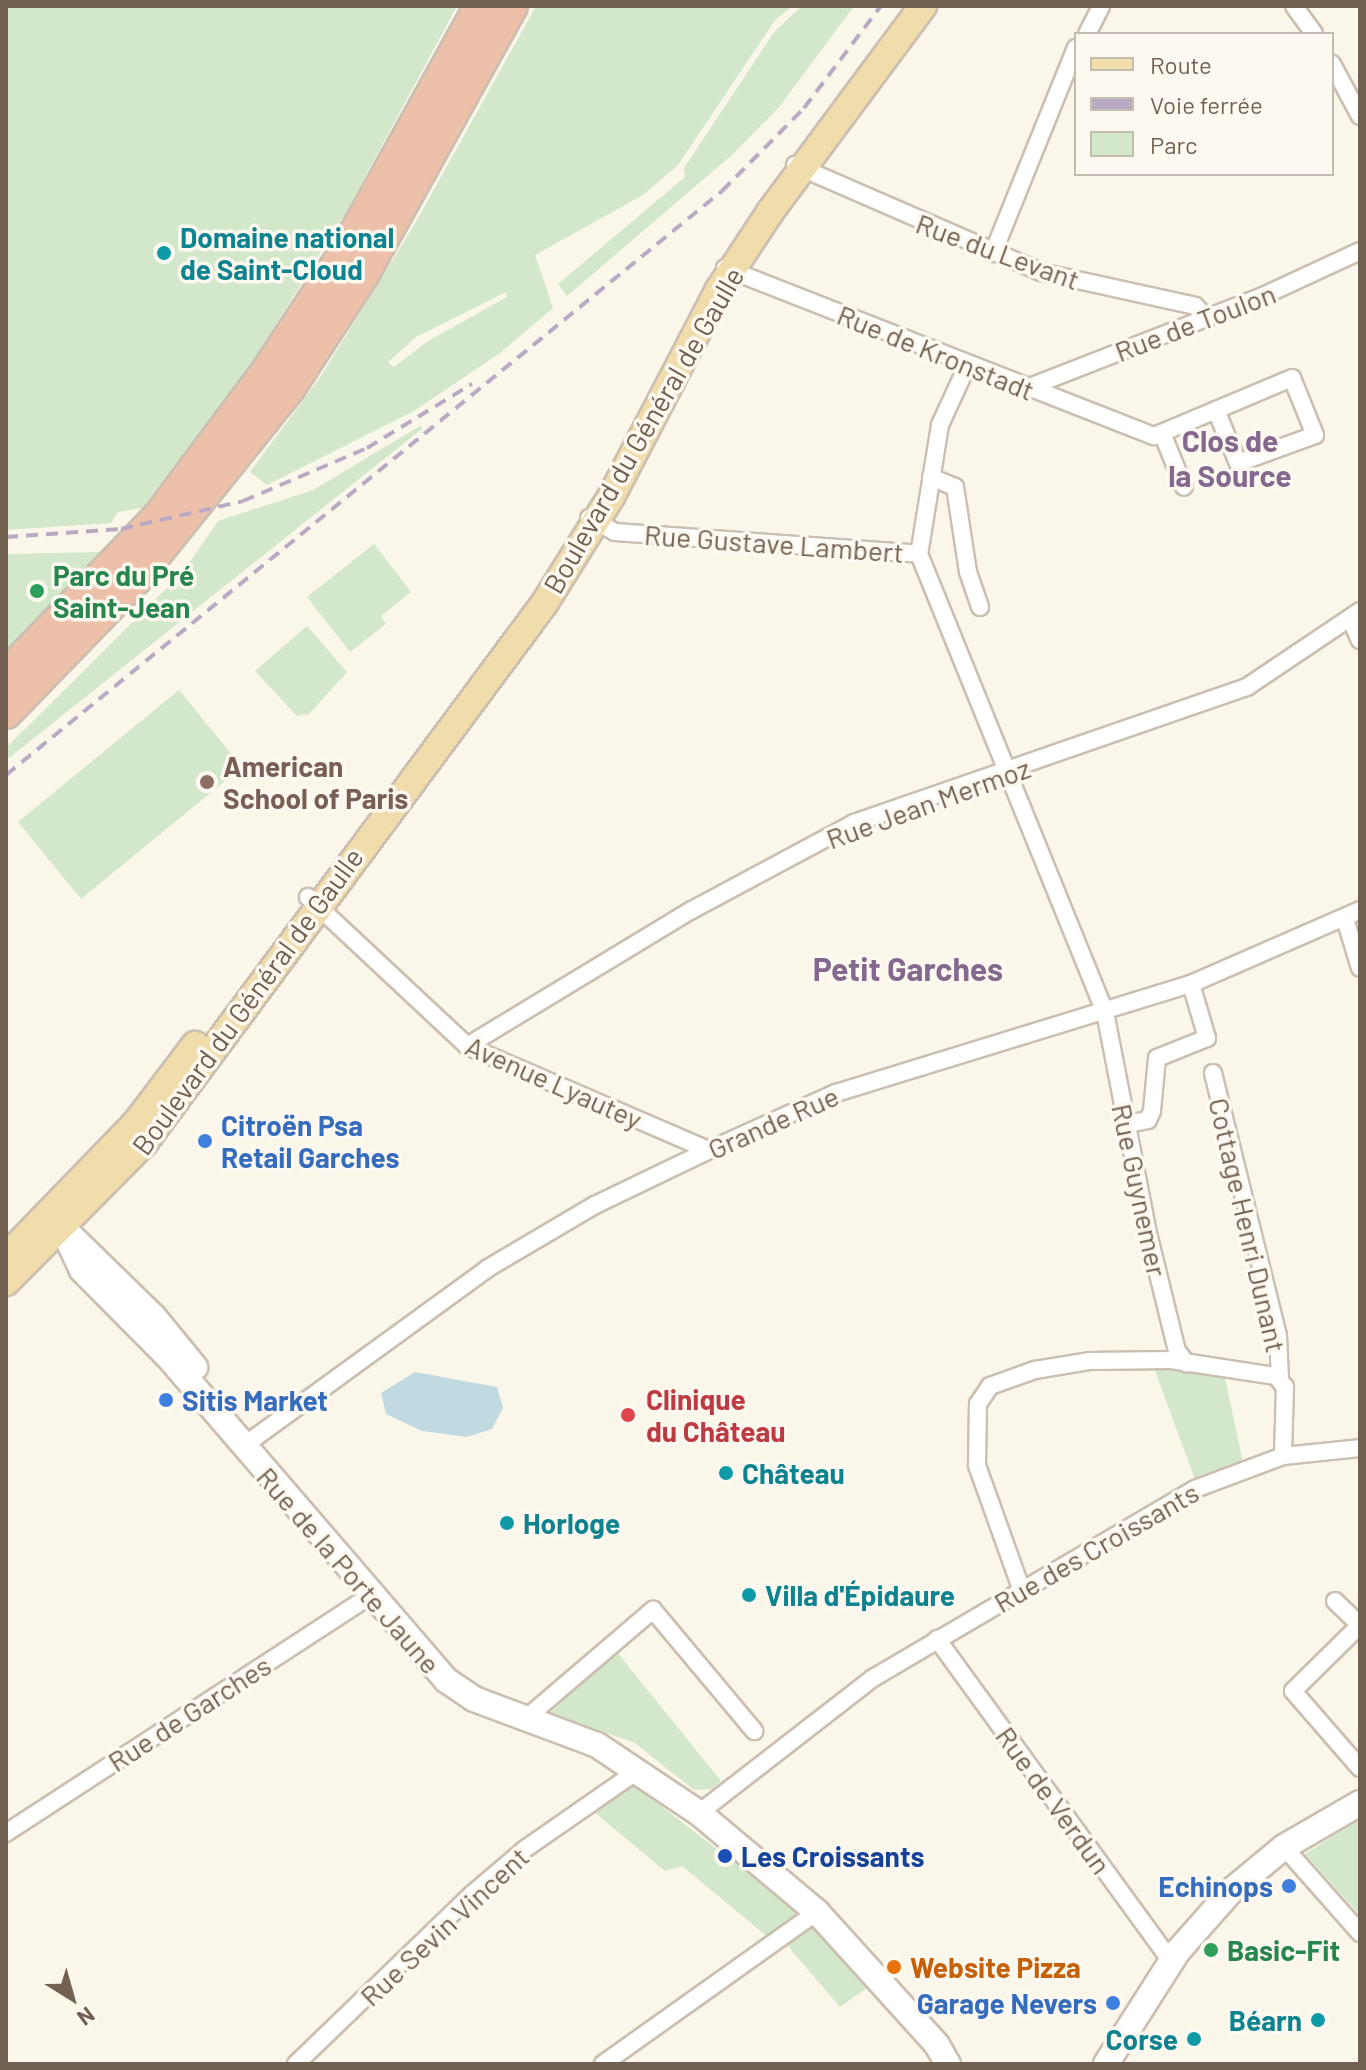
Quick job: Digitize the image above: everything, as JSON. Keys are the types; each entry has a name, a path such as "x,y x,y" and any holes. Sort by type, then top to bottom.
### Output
{"highway":[{"path":"6,675 159,516 267,371 341,258 480,6"},
{"path":"6,713 146,568 289,389 364,273 512,6"}],"main road":[{"name":"Boulevard du Général de Gaulle","path":"56,1223 118,1158 544,604 726,269 911,6"},
{"name":"Boulevard du Général de Gaulle","path":"798,166 923,6"},
{"name":"Boulevard du Général de Gaulle","path":"56,1223 100,1191 118,1158"},
{"name":"Rue de la Porte Jaune","path":"56,1223 175,1340 219,1405 237,1441 446,1680 474,1699 524,1720 556,1727 635,1766 699,1813 817,1912 927,2035 948,2064"},
{"path":"6,1257 56,1223"},
{"path":"6,1282 56,1223"},
{"path":"1106,2064 1171,1961 1232,1890 1284,1847 1360,1803"},
{"name":"Rue de la Porte Jaune","path":"927,2035 937,2064"}],"street":[{"path":"1088,32 1101,6"},
{"path":"1294,6 1313,32"},
{"path":"993,253 1074,53"},
{"path":"1334,68 1360,116"},
{"name":"Rue du Levant","path":"798,166 993,253 1094,287 1195,306 1207,318"},
{"name":"Rue de Toulon","path":"1027,388 1207,318 1360,251"},
{"name":"Rue de Kronstadt","path":"726,269 1027,388 1158,435"},
{"path":"919,554 940,425 968,364"},
{"path":"1184,487 1158,435 1216,410 1292,378 1315,435 1238,463 1216,410"},
{"path":"931,477 955,487 968,572 980,607"},
{"name":"Rue Gustave Lambert","path":"591,520 615,532 919,554"},
{"name":"Rue Guynemer","path":"919,554 1105,1012 1126,1124 1177,1351 1187,1364"},
{"path":"1355,614 1360,640"},
{"name":"Rue Jean Mermoz","path":"467,1046 680,917 854,823 1009,772 1247,687 1355,614"},
{"name":"Avenue Lyautey","path":"313,901 467,1046 709,1150"},
{"name":"Grande Rue","path":"237,1441 488,1268 595,1205 709,1150 836,1093 1191,984 1360,910"},
{"path":"1345,919 1360,968"},
{"path":"1126,1124 1148,1120 1152,1111 1157,1058 1207,1038 1191,984"},
{"name":"Cottage Henri Dunant","path":"1213,1073 1278,1336 1280,1378 1285,1387 1283,1456"},
{"path":"1022,1591 977,1465 982,1395 998,1382 1059,1364 1158,1359 1280,1378"},
{"name":"Rue des Croissants","path":"699,1813 794,1735 937,1639 1195,1489 1283,1456 1360,1448"},
{"name":"Rue de Garches","path":"6,1833 373,1594"},
{"path":"1335,1601 1360,1625 1293,1691 1360,1768"},
{"path":"524,1720 653,1610 754,1731"},
{"name":"Rue de Verdun","path":"937,1639 1171,1961"},
{"name":"Rue Sevin Vincent","path":"296,2064 482,1886 525,1849 627,1778 635,1766"},
{"path":"1284,1847 1360,1933"},
{"path":"603,2064 817,1912"}],"green space":[{"name":"Domaine national de Saint-Cloud","path":"6,6 457,6 346,212 250,366 142,508 118,512 111,523 6,530"},
{"path":"536,6 793,6 775,20 678,165 643,195 535,255 553,308 500,353 414,411 267,485 250,472 319,379 413,227","holes":["506,292 507,297 428,341 394,367 388,362 416,337"]},
{"path":"802,6 854,6 780,106 733,154 567,296 558,284 685,177 684,168 775,31"},
{"path":"420,426 423,428 9,758 6,748 183,572 218,521 313,490"},
{"path":"374,544 411,592 381,616 386,624 350,652 307,597"},
{"name":"Parc du Pré Saint-Jean","path":"105,552 38,623 6,652 6,554"},
{"path":"307,626 347,672 309,714 297,716 255,671"},
{"path":"179,690 242,767 81,899 18,822"},
{"path":"1154,1368 1225,1378 1243,1463 1196,1482"},
{"path":"616,1651 721,1781 712,1789 694,1790 635,1743 550,1713"},
{"path":"634,1785 727,1857 755,1870 801,1915 768,1937 682,1866 665,1871 594,1812"},
{"path":"1360,1819 1360,1915 1305,1854"},
{"path":"813,1927 870,1986 840,2007 787,1945"}],"water":[{"path":"415,1372 497,1387 503,1408 492,1429 467,1437 422,1431 386,1414 381,1393"}],"railway":[{"path":"6,775 722,191 804,108 881,6"},
{"path":"6,537 121,529 243,501 367,448 472,384"}],"place":[{"name":"Domaine national de Saint-Cloud","path":"164,253"},
{"name":"Parc du Pré Saint-Jean","path":"37,591"},
{"name":"American School of Paris","path":"207,782"},
{"name":"Citroën Psa Retail Garches","path":"205,1141"},
{"name":"Sitis Market","path":"166,1400"},
{"name":"Clinique du Château","path":"628,1415"},
{"name":"Château","path":"726,1473"},
{"name":"Horloge","path":"507,1523"},
{"name":"Villa d'Épidaure","path":"749,1595"},
{"name":"Les Croissants","path":"725,1856"},
{"name":"Echinops","path":"1289,1886"},
{"name":"Basic-Fit","path":"1211,1950"},
{"name":"Website Pizza","path":"894,1967"},
{"name":"Garage Nevers","path":"1113,2003"},
{"name":"Béarn","path":"1318,2020"},
{"name":"Corse","path":"1194,2039"}],"district":[{"name":"Clos de la Source","path":"1230,457"},
{"name":"Petit Garches","path":"908,968"}]}
